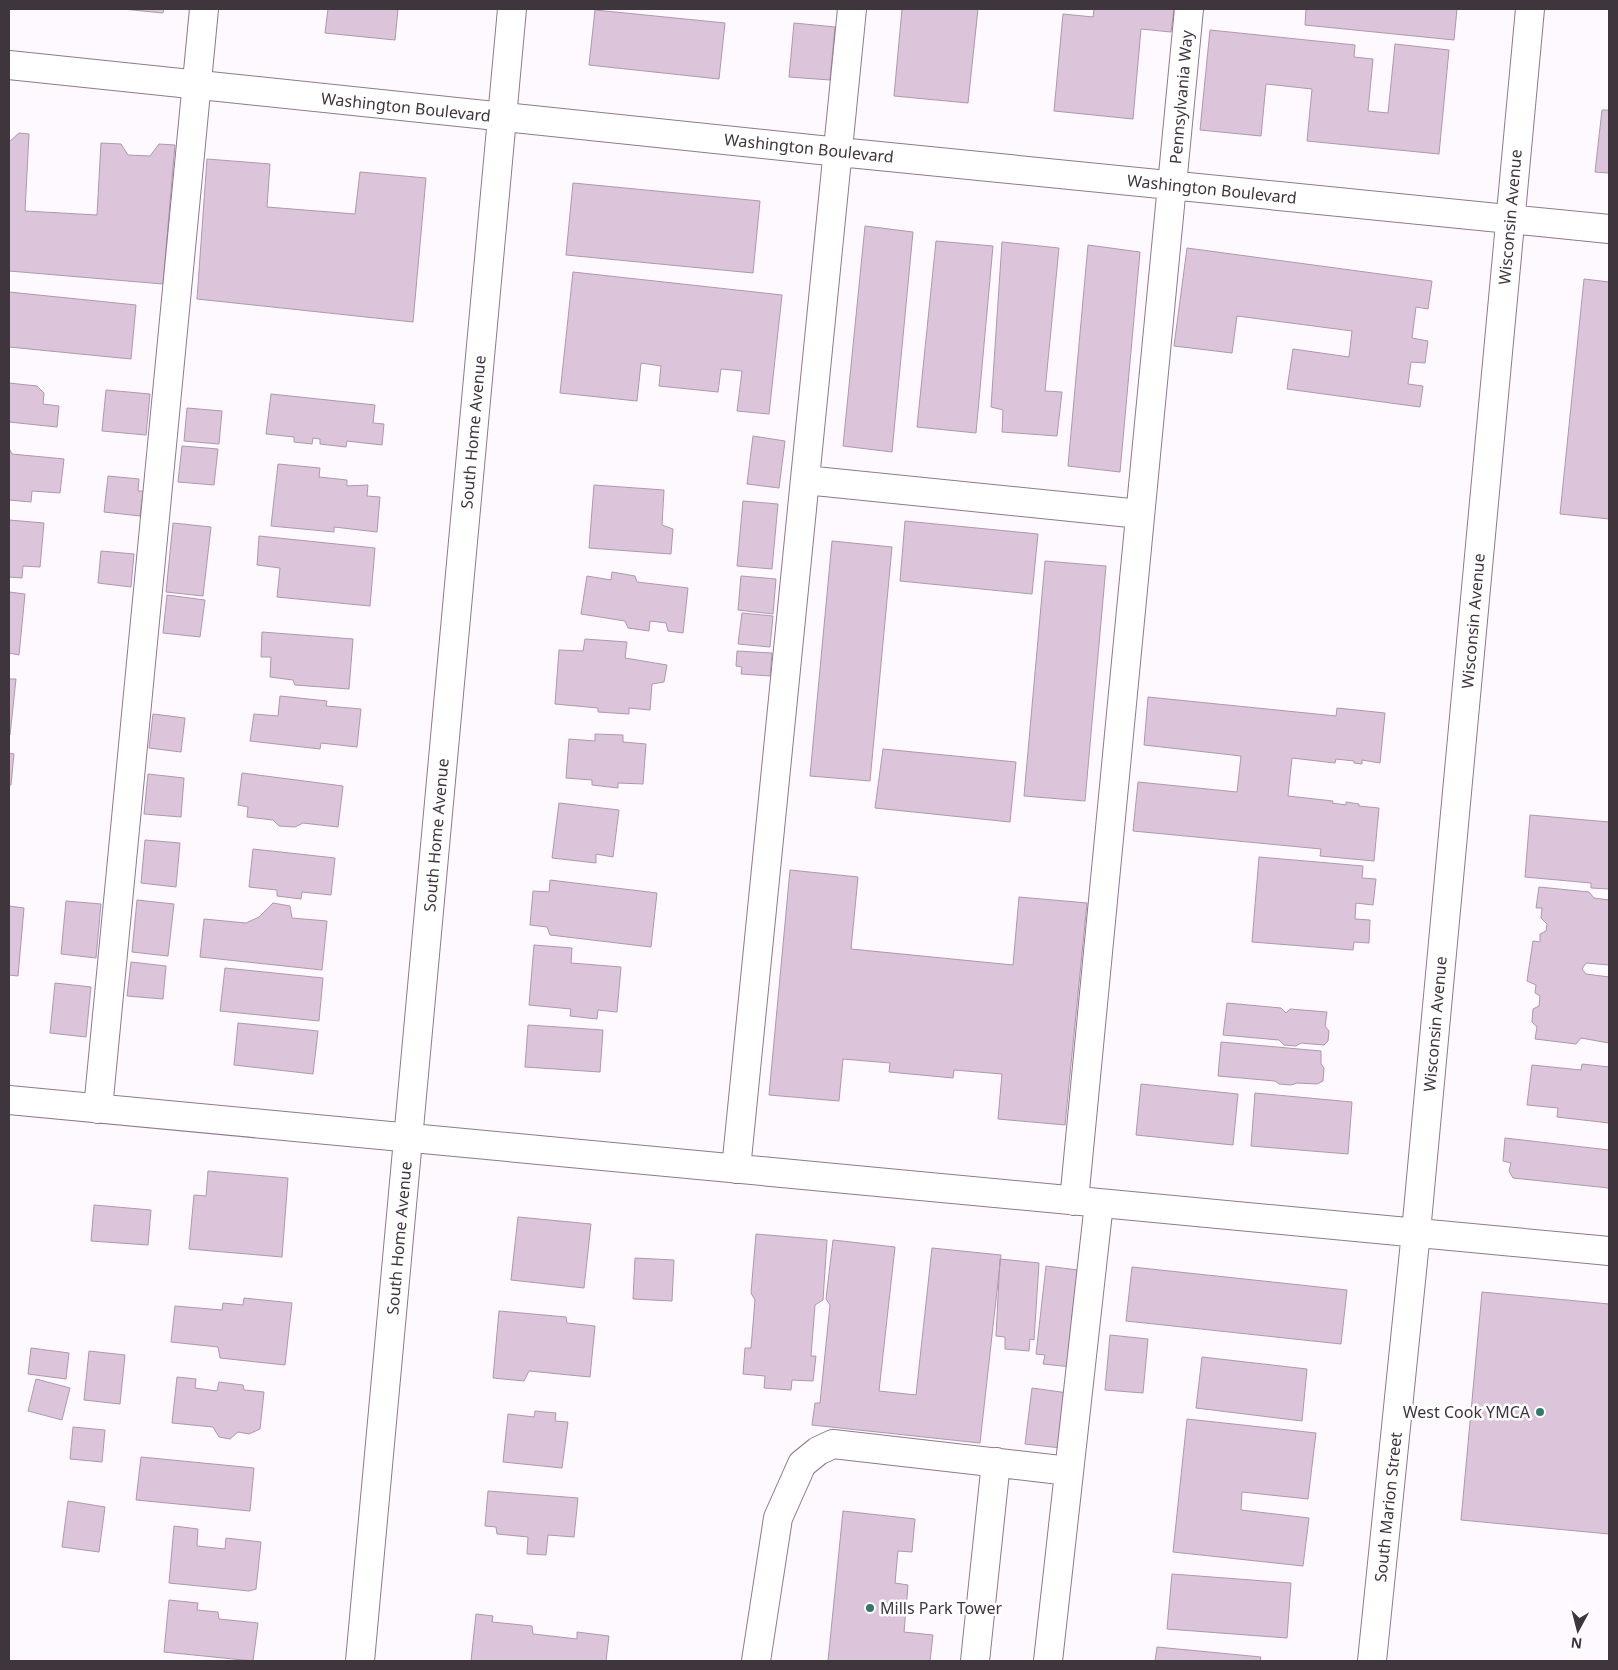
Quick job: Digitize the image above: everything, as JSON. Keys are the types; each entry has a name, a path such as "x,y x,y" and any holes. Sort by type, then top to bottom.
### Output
{"street":[{"path":"98,1109 204,9"},
{"name":"South Home Avenue","path":"360,1661 512,9"},
{"path":"736,1169 852,9"},
{"name":"Pennsylvania Way","path":"1048,1661 1069,1471 1086,1202 1140,514 1189,9"},
{"name":"Wisconsin Avenue","path":"1416,1232 1530,9"},
{"name":"Washington Boulevard","path":"9,65 839,152 1609,228"},
{"path":"805,480 1140,514"},
{"path":"9,1100 1609,1251"},
{"name":"South Marion Street","path":"1372,1661 1416,1232"},
{"path":"756,1661 778,1518 802,1464 818,1451 833,1444 1069,1471"},
{"path":"975,1661 996,1462"}],"building":[{"path":"122,9 164,9 163,13"},
{"path":"328,9 398,9 395,40 325,33"},
{"path":"902,9 978,9 968,103 894,96"},
{"path":"1094,9 1174,9 1171,32 1141,29 1133,119 1054,111 1063,14 1093,17"},
{"path":"1306,9 1457,9 1454,40 1305,25"},
{"path":"595,10 725,23 719,79 589,65"},
{"path":"794,23 835,27 830,80 789,77"},
{"path":"1210,30 1355,45 1354,57 1373,59 1368,111 1388,113 1395,44 1449,50 1439,154 1307,141 1312,89 1266,84 1261,136 1200,130"},
{"path":"1602,110 1609,110 1609,173 1595,172"},
{"path":"19,133 29,134 25,211 97,215 101,143 121,144 128,155 150,156 159,144 175,145 163,284 9,271 9,142"},
{"path":"207,159 270,164 267,207 355,214 360,172 426,178 413,322 197,299"},
{"path":"573,183 760,201 753,273 566,255"},
{"path":"865,226 913,232 892,452 843,446"},
{"path":"936,241 993,246 976,433 917,427"},
{"path":"1002,242 1059,248 1045,391 1062,392 1057,436 1002,432 1003,410 991,407"},
{"path":"1088,245 1140,252 1120,472 1068,466"},
{"path":"1187,248 1432,281 1428,309 1416,307 1412,338 1428,341 1425,363 1411,362 1408,384 1423,386 1420,407 1287,389 1293,349 1349,357 1352,331 1237,316 1232,353 1174,346"},
{"path":"573,272 782,295 769,414 737,411 742,371 721,369 718,392 659,386 661,366 641,363 637,401 560,393"},
{"path":"1584,279 1609,282 1609,519 1560,514"},
{"path":"9,292 136,305 131,359 9,347"},
{"path":"9,383 37,386 44,393 43,404 59,406 57,427 9,422"},
{"path":"106,390 150,394 146,435 102,431"},
{"path":"271,394 375,405 373,423 384,424 382,445 347,441 346,447 320,444 320,439 313,438 312,444 294,442 294,437 266,434"},
{"path":"187,408 222,411 219,444 184,441"},
{"path":"753,436 785,441 779,488 747,484"},
{"path":"182,446 218,449 214,485 178,482"},
{"path":"9,448 12,454 64,459 60,493 32,491 31,502 9,500"},
{"path":"278,464 320,468 319,477 347,480 347,486 368,485 367,496 380,497 377,532 334,527 334,532 271,526"},
{"path":"108,476 139,479 138,491 147,491 146,499 142,499 140,516 104,512"},
{"path":"594,485 664,490 662,525 673,529 671,554 589,548"},
{"path":"743,501 778,504 772,569 737,566"},
{"path":"9,520 44,523 40,567 23,566 22,578 9,577"},
{"path":"905,521 1038,534 1032,594 900,581"},
{"path":"173,523 211,527 203,596 166,592"},
{"path":"259,536 375,548 370,606 277,597 280,568 257,565"},
{"path":"832,541 892,547 870,781 810,776"},
{"path":"101,551 134,554 131,587 98,583"},
{"path":"1045,561 1106,566 1085,801 1024,796"},
{"path":"612,572 635,576 637,582 688,588 683,633 668,631 666,623 650,621 649,631 628,628 625,621 581,614 587,576 611,580"},
{"path":"741,576 776,579 773,614 738,610"},
{"path":"9,592 25,594 19,655 9,653"},
{"path":"167,595 205,600 200,637 163,633"},
{"path":"742,613 773,616 770,647 738,644"},
{"path":"262,632 353,639 349,689 295,685 293,680 270,677 271,657 261,657"},
{"path":"585,639 627,642 625,658 667,665 664,682 652,684 650,710 629,708 629,714 598,712 598,708 555,704 559,650 583,651"},
{"path":"737,651 772,653 770,676 741,674 742,667 736,666"},
{"path":"9,679 16,679 10,735 9,735"},
{"path":"280,696 327,701 326,706 361,709 357,747 321,743 320,749 250,741 254,714 278,716"},
{"path":"1148,697 1336,716 1337,708 1385,713 1380,763 1362,760 1362,764 1336,759 1335,763 1292,758 1288,796 1333,801 1332,803 1346,805 1346,802 1359,804 1359,806 1379,808 1374,861 1320,856 1321,849 1133,831 1138,782 1237,792 1241,756 1144,745"},
{"path":"153,714 185,718 181,752 149,748"},
{"path":"595,734 623,735 623,742 646,744 643,784 618,783 618,788 592,785 592,780 566,778 569,739 595,741"},
{"path":"883,749 1016,762 1010,822 875,808"},
{"path":"9,753 14,754 11,785 9,785"},
{"path":"242,773 343,786 338,827 303,823 295,827 279,826 273,820 247,817 248,807 238,805"},
{"path":"148,774 184,778 181,817 144,814"},
{"path":"559,803 619,810 613,857 596,854 596,863 552,858"},
{"path":"1530,815 1609,822 1609,889 1591,888 1591,883 1525,877"},
{"path":"145,840 180,843 176,887 141,883"},
{"path":"253,849 335,858 331,895 302,892 301,899 277,896 277,890 249,887"},
{"path":"1259,857 1363,866 1362,878 1376,879 1373,905 1356,903 1355,919 1370,920 1369,943 1354,942 1353,950 1252,942"},
{"path":"790,870 858,877 851,949 1013,965 1019,897 1087,903 1065,1125 998,1119 1002,1074 954,1070 953,1078 889,1072 890,1063 843,1059 839,1101 769,1095"},
{"path":"550,880 657,893 651,947 550,935 547,927 530,925 533,891 549,892"},
{"path":"1539,887 1589,892 1594,898 1609,900 1609,965 1586,963 1582,969 1586,974 1609,977 1609,1043 1581,1038 1576,1044 1535,1039 1537,1027 1532,1022 1533,1009 1539,1006 1540,996 1535,993 1536,985 1527,981 1533,941 1540,942 1540,934 1546,931 1547,924 1541,918 1542,908 1536,908"},
{"path":"137,900 174,904 168,956 132,952"},
{"path":"66,901 101,904 96,958 61,954"},
{"path":"273,903 290,906 292,918 327,921 322,970 200,957 204,919 246,923 259,917"},
{"path":"9,906 24,908 18,976 9,975"},
{"path":"534,945 572,948 571,963 621,967 617,1012 598,1010 597,1019 570,1016 571,1009 529,1005"},
{"path":"131,962 166,966 163,999 127,996"},
{"path":"225,968 323,978 319,1021 220,1011"},
{"path":"55,983 91,987 86,1037 50,1033"},
{"path":"1227,1003 1281,1008 1286,1013 1290,1009 1327,1012 1325,1026 1329,1031 1328,1041 1324,1045 1301,1043 1296,1046 1284,1045 1279,1040 1223,1035"},
{"path":"238,1023 318,1031 313,1074 234,1065"},
{"path":"528,1025 603,1030 600,1072 525,1067"},
{"path":"1221,1042 1321,1051 1321,1064 1324,1068 1323,1081 1317,1084 1297,1083 1291,1085 1279,1084 1275,1081 1218,1076"},
{"path":"1582,1064 1609,1067 1609,1123 1557,1117 1558,1108 1527,1105 1532,1065 1581,1070"},
{"path":"1141,1084 1238,1094 1233,1145 1136,1135"},
{"path":"1255,1093 1352,1102 1348,1154 1251,1146"},
{"path":"1505,1138 1609,1150 1609,1188 1513,1178 1509,1171 1511,1163 1503,1161"},
{"path":"208,1171 288,1178 282,1257 189,1249 194,1195 206,1196"},
{"path":"94,1205 151,1210 148,1245 91,1241"},
{"path":"518,1217 591,1224 584,1288 511,1280"},
{"path":"756,1234 827,1240 823,1300 815,1305 811,1356 816,1356 813,1381 792,1380 791,1390 764,1388 765,1376 743,1374 745,1348 751,1348 755,1300 751,1293"},
{"path":"833,1240 895,1247 879,1391 916,1395 932,1248 1001,1255 980,1443 812,1425 815,1403 820,1403 830,1305 826,1299"},
{"path":"635,1258 674,1260 672,1301 633,1299"},
{"path":"1000,1259 1039,1263 1034,1340 1030,1339 1029,1351 1005,1349 1005,1337 996,1336"},
{"path":"1046,1266 1078,1270 1072,1317 1078,1317 1072,1367 1043,1364 1045,1355 1036,1354"},
{"path":"1132,1267 1347,1290 1341,1344 1126,1321"},
{"name":"West Cook YMCA","path":"1482,1292 1609,1304 1609,1534 1461,1520"},
{"path":"244,1298 292,1303 285,1365 220,1358 218,1347 171,1342 175,1306 222,1310 223,1303 243,1305"},
{"path":"499,1311 566,1317 567,1323 595,1326 590,1377 529,1371 524,1381 493,1378"},
{"path":"1110,1335 1148,1339 1143,1393 1105,1390"},
{"path":"31,1348 69,1353 66,1379 28,1374"},
{"path":"89,1351 125,1355 120,1404 84,1400"},
{"path":"1202,1357 1307,1369 1302,1421 1196,1408"},
{"path":"177,1377 196,1379 195,1388 217,1391 219,1382 243,1385 244,1390 264,1392 260,1429 249,1434 238,1432 230,1439 219,1437 213,1427 172,1423"},
{"path":"36,1379 70,1388 62,1420 28,1411"},
{"path":"1032,1388 1068,1393 1061,1448 1025,1444"},
{"path":"535,1411 556,1413 555,1421 568,1422 562,1468 503,1462 508,1414 534,1417"},
{"path":"1187,1419 1316,1433 1308,1499 1242,1492 1241,1510 1309,1518 1303,1566 1173,1552"},
{"path":"73,1427 105,1430 102,1462 70,1459"},
{"path":"141,1457 254,1468 250,1511 136,1500"},
{"path":"488,1491 578,1498 574,1537 548,1535 546,1555 527,1554 528,1537 497,1534 496,1527 485,1526"},
{"path":"68,1501 105,1507 99,1552 62,1547"},
{"name":"Mills Park Tower","path":"843,1511 915,1519 912,1552 898,1551 895,1583 908,1585 904,1632 933,1635 930,1661 828,1661"},
{"path":"174,1526 198,1529 197,1546 225,1549 226,1538 261,1542 256,1589 249,1591 169,1583"},
{"path":"1172,1574 1291,1583 1287,1638 1167,1629"},
{"path":"169,1600 198,1603 197,1610 218,1612 219,1619 258,1623 253,1661 164,1652"},
{"path":"476,1614 493,1616 492,1622 532,1626 533,1634 577,1639 577,1632 609,1636 606,1661 471,1661"},
{"path":"1157,1647 1261,1657 1260,1661 1155,1661"}],"place":[{"name":"West Cook YMCA","path":"1540,1412"},
{"name":"Mills Park Tower","path":"870,1608"}]}
